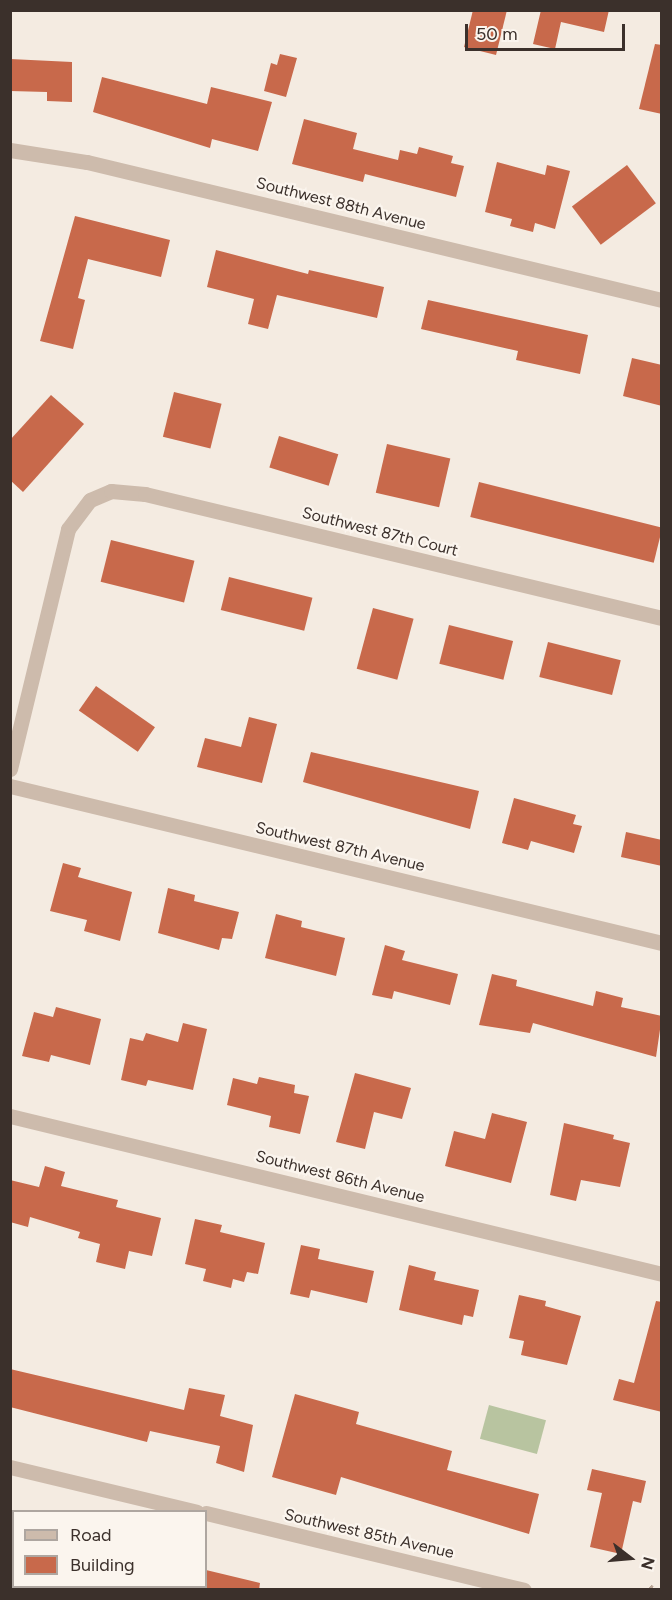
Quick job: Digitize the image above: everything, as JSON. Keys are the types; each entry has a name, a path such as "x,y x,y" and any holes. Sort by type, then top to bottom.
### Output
{"street":[{"name":"Southwest 88th Avenue","path":"10,150 87,162 662,300"},
{"name":"Southwest 87th Court","path":"10,769 62,548 73,521 90,500 111,491 145,494 662,618"},
{"name":"Southwest 87th Avenue","path":"10,786 662,943"},
{"name":"Southwest 86th Avenue","path":"10,1116 662,1274"},
{"path":"10,1467 189,1510"},
{"name":"Southwest 85th Avenue","path":"207,1514 517,1589"}],"green space":[{"path":"489,1405 546,1420 537,1454 480,1439"}],"building":[{"path":"473,10 507,10 496,55 464,47"},
{"path":"541,10 609,10 604,32 561,22 555,49 533,44"},
{"path":"655,44 662,45 662,114 639,109"},
{"path":"280,54 297,58 286,97 264,91 271,63 277,65"},
{"path":"10,59 72,62 72,102 47,101 47,92 10,91"},
{"path":"102,77 207,104 211,87 272,102 258,151 212,139 210,148 93,112"},
{"path":"304,119 357,133 353,149 398,160 400,150 417,154 419,147 453,156 451,163 464,166 456,197 365,174 363,182 292,164"},
{"path":"497,162 545,175 547,165 570,171 555,229 535,223 533,232 510,226 512,219 485,212"},
{"path":"627,165 656,203 601,245 572,207"},
{"path":"75,216 170,240 161,277 88,259 78,298 85,300 73,349 40,341"},
{"path":"216,250 308,274 309,270 384,287 377,318 277,295 268,329 248,324 254,299 207,287"},
{"path":"428,300 588,335 580,374 516,360 518,351 421,329"},
{"path":"632,358 662,365 662,406 623,396"},
{"path":"174,392 222,404 210,448 163,437"},
{"path":"51,395 84,424 23,492 10,480 10,440"},
{"path":"279,436 338,454 329,486 269,468"},
{"path":"387,444 450,459 439,507 376,493"},
{"path":"479,482 662,528 654,563 470,517"},
{"path":"111,540 194,561 184,603 101,582"},
{"path":"229,577 312,598 304,631 221,610"},
{"path":"373,608 414,619 397,680 357,669"},
{"path":"449,625 513,641 503,680 439,664"},
{"path":"548,642 621,660 612,695 539,677"},
{"path":"96,686 155,727 138,752 79,711"},
{"path":"249,717 277,724 262,783 197,767 205,738 241,747"},
{"path":"311,752 479,791 470,829 303,782"},
{"path":"514,798 576,815 573,824 582,826 574,853 531,841 528,850 502,843"},
{"path":"626,832 662,840 662,866 621,857"},
{"path":"63,863 81,868 78,877 132,892 120,941 84,931 87,920 50,911"},
{"path":"168,888 195,895 194,901 239,912 232,939 222,938 219,950 158,933"},
{"path":"276,914 302,921 301,927 345,938 336,976 265,958"},
{"path":"385,945 405,951 402,960 458,974 450,1005 394,991 392,999 372,995"},
{"path":"492,974 517,980 516,986 593,1006 596,991 623,998 621,1007 662,1016 656,1057 533,1023 530,1033 479,1025"},
{"path":"56,1007 101,1019 90,1065 51,1055 49,1062 22,1056 34,1012 53,1017"},
{"path":"183,1023 207,1029 193,1090 148,1080 146,1086 121,1080 130,1038 143,1041 146,1033 178,1042"},
{"path":"355,1073 411,1088 402,1119 374,1112 365,1149 336,1142"},
{"path":"259,1077 295,1085 294,1093 309,1096 300,1134 269,1127 271,1116 227,1105 233,1078 257,1084"},
{"path":"492,1113 527,1122 511,1183 445,1166 454,1131 485,1139"},
{"path":"564,1123 614,1135 613,1139 630,1143 620,1187 581,1180 576,1201 550,1195"},
{"path":"45,1166 65,1172 61,1186 118,1200 116,1207 161,1218 152,1256 129,1251 125,1269 96,1262 100,1244 78,1238 80,1232 30,1217 28,1227 10,1222 10,1180 39,1187"},
{"path":"195,1219 222,1225 220,1232 265,1243 258,1274 247,1272 244,1282 233,1279 231,1288 203,1281 206,1269 185,1264"},
{"path":"301,1245 320,1249 318,1259 374,1271 367,1303 311,1290 309,1298 290,1294"},
{"path":"409,1265 436,1272 434,1280 479,1290 473,1317 464,1315 462,1325 399,1310"},
{"path":"519,1295 546,1301 545,1306 581,1316 567,1365 521,1355 524,1341 509,1338"},
{"path":"656,1301 662,1302 662,1412 613,1400 619,1379 634,1383"},
{"path":"10,1369 184,1410 189,1388 225,1395 220,1416 253,1425 244,1472 216,1463 220,1446 150,1431 147,1442 10,1407"},
{"path":"295,1394 359,1412 356,1424 452,1451 447,1470 539,1494 529,1534 341,1477 336,1495 272,1477"},
{"path":"592,1469 646,1481 641,1503 633,1501 621,1554 590,1547 602,1493 587,1490"},
{"path":"207,1570 260,1583 259,1590 206,1590"}]}
